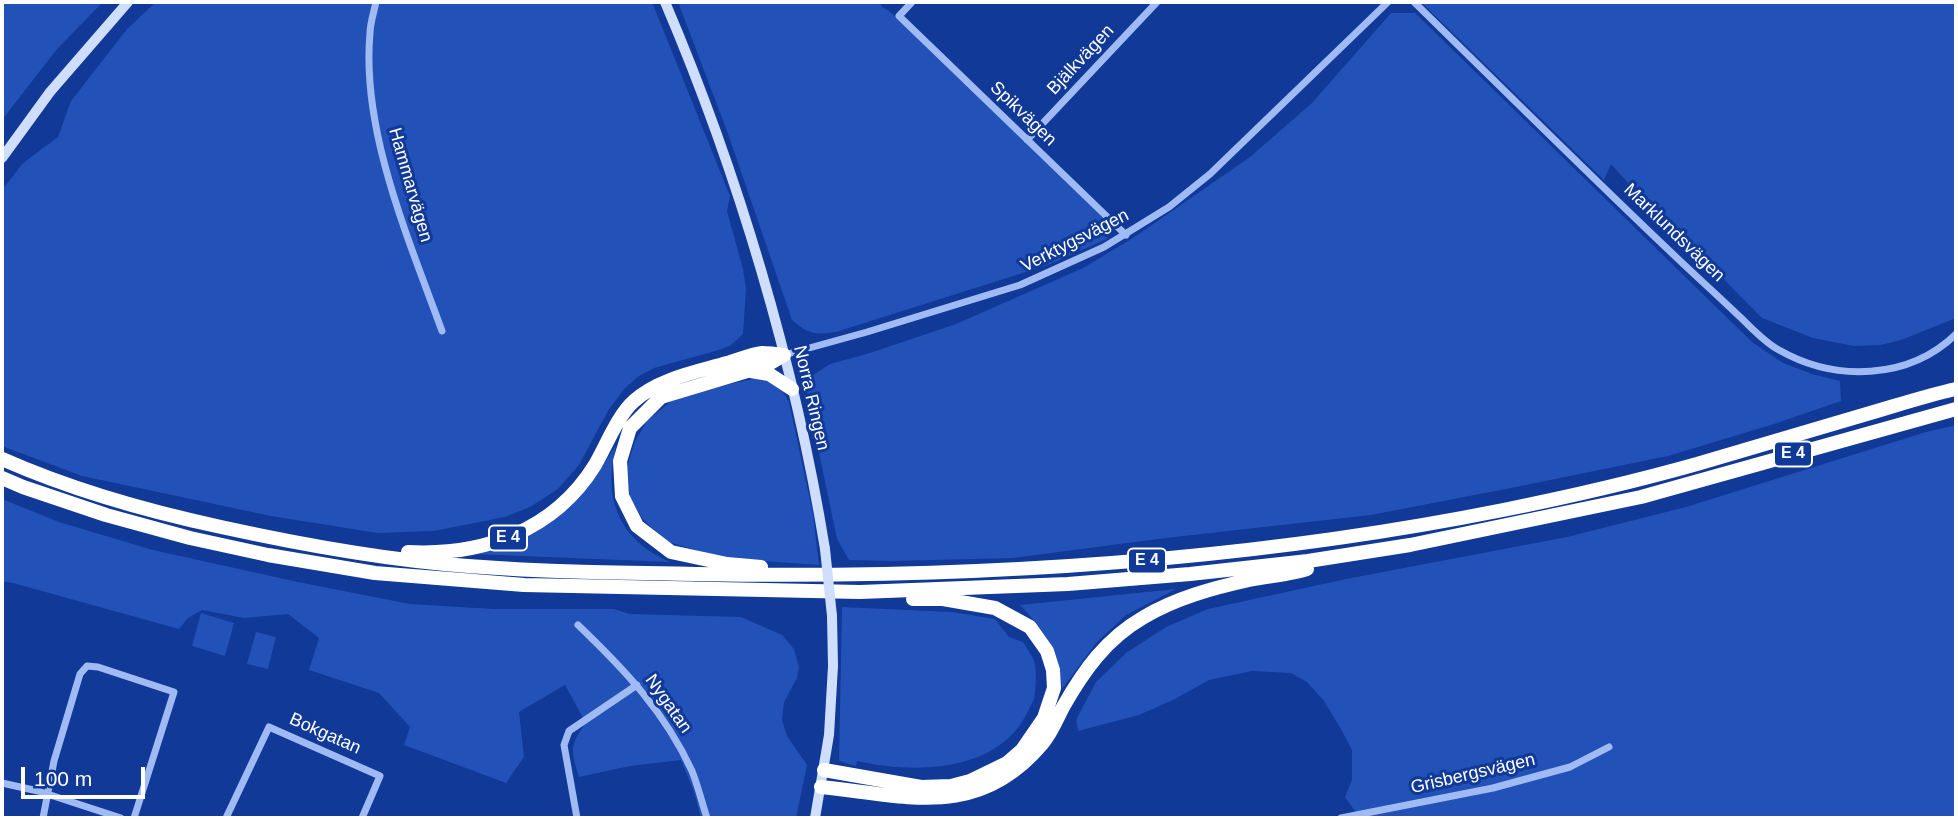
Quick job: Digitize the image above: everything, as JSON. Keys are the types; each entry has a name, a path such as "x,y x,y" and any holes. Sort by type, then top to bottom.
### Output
{"highway":[{"name":"E 4","path":"319,548 421,552 464,550 503,541 553,513 575,494 633,401 667,380 761,353 784,355"},
{"name":"E 4","path":"784,355 767,365 661,397 629,428 620,461 622,496 637,526 671,552 727,564 780,569 804,575"},
{"path":"750,370 775,376 792,390"},
{"name":"E 4","path":"2,460 37,475 190,521 319,548 391,558 469,566 599,573 934,573 1174,559 1407,528 1591,491 1690,466 1956,389"},
{"name":"E 4","path":"2,478 94,511 190,538 268,555 374,573 524,585 860,593 1068,584 1190,574 1354,553 1466,534 1641,497 1956,409"},
{"name":"E 4","path":"821,787 916,800 957,798 990,788 1019,770 1044,743 1080,676 1104,647 1143,617 1194,594 1301,571 1354,553"},
{"name":"E 4","path":"824,770 921,787 951,786 970,781 1007,763 1022,750 1044,718 1054,688 1053,670 1047,651 1031,627 995,608 943,599 893,600 860,593"}],"main road":[{"path":"2,158 50,92 128,2"},
{"name":"Norra Ringen","path":"665,2 718,136 768,295 792,390 825,549 832,616 833,666 830,721 815,818"}],"street":[{"name":"Hammarvägen","path":"376,2 370,32 369,79 380,150 442,331"},
{"name":"Spikvägen","path":"912,2 899,16 1126,234"},
{"name":"Bjälkvägen","path":"1027,140 1157,2"},
{"name":"Verktygsvägen","path":"784,355 1020,285 1104,247 1169,207 1210,174 1388,2"},
{"name":"Marklundsvägen","path":"1414,2 1636,219 1777,350 1811,365 1842,372 1880,372 1909,364 1944,346 1956,334"},
{"name":"Nygatan","path":"578,625 637,685 668,727 692,772 707,818"},
{"path":"43,818 54,761 80,674 87,666 98,667 174,692 134,818"},
{"path":"577,818 564,745 569,731 637,685"},
{"name":"Bokgatan","path":"226,818 269,727 380,776 362,818"},
{"name":"Grisbergsvägen","path":"1341,818 1493,788 1570,766 1609,747"},
{"path":"2,783 47,794 121,818"}],"shaded area":[{"path":"2,2 103,2 57,49 2,120"},
{"path":"156,2 652,2 730,196 727,211 746,289 743,334 730,346 654,368 639,376 625,388 609,409 579,465 558,489 530,507 505,517 434,531 377,533 271,516 82,476 2,446 2,190 23,163 58,137 71,101 127,29"},
{"path":"678,2 880,2 882,7 1107,220 1107,239 1048,265 836,332 807,331 792,320 727,131"},
{"path":"1421,2 1956,2 1956,318 1901,340 1881,345 1854,346 1813,338 1762,318 1611,164 1604,180"},
{"path":"1391,13 1415,13 1752,342 1783,363 1840,381 1841,401 1668,456 1371,515 1013,558 849,560 837,539 807,395 807,379 830,364 956,324 1083,268 1133,238 1250,157 1312,103"},
{"path":"753,379 776,383 789,402 813,514 819,565 716,556 665,541 642,518 630,497 627,467 635,441 647,421 670,402 711,388"},
{"path":"1956,425 1956,818 1360,818 1345,797 1352,780 1352,750 1324,701 1307,682 1291,673 1252,671 1209,680 1139,715 1078,731 1076,720 1096,682 1126,653 1166,627 1208,609 1346,579 1567,537 1686,507"},
{"path":"616,445 611,482 619,515 638,542 670,562 472,554 505,547 543,527 574,502 599,472"},
{"path":"2,499 59,522 153,550 410,604 494,609 614,609 630,614 741,617 782,635 794,649 799,667 797,678 784,702 782,720 787,736 807,765 796,818 701,818 681,760 630,766 579,777 573,748 586,723 565,685 519,712 524,757 506,783 404,745 410,727 379,693 309,670 319,638 288,614 244,618 202,610 188,618 179,629 2,581"},
{"path":"1176,589 1126,615 1096,643 1062,689 1058,664 1049,643 1020,605"},
{"path":"842,607 952,612 995,619 1009,637 1023,642 1034,661 1035,695 1027,713 1014,733 996,748 975,758 952,764 903,767 857,761 856,766 839,761"},
{"path":"201,613 234,623 225,656 192,646"},
{"path":"256,632 276,637 268,669 247,664"}]}
